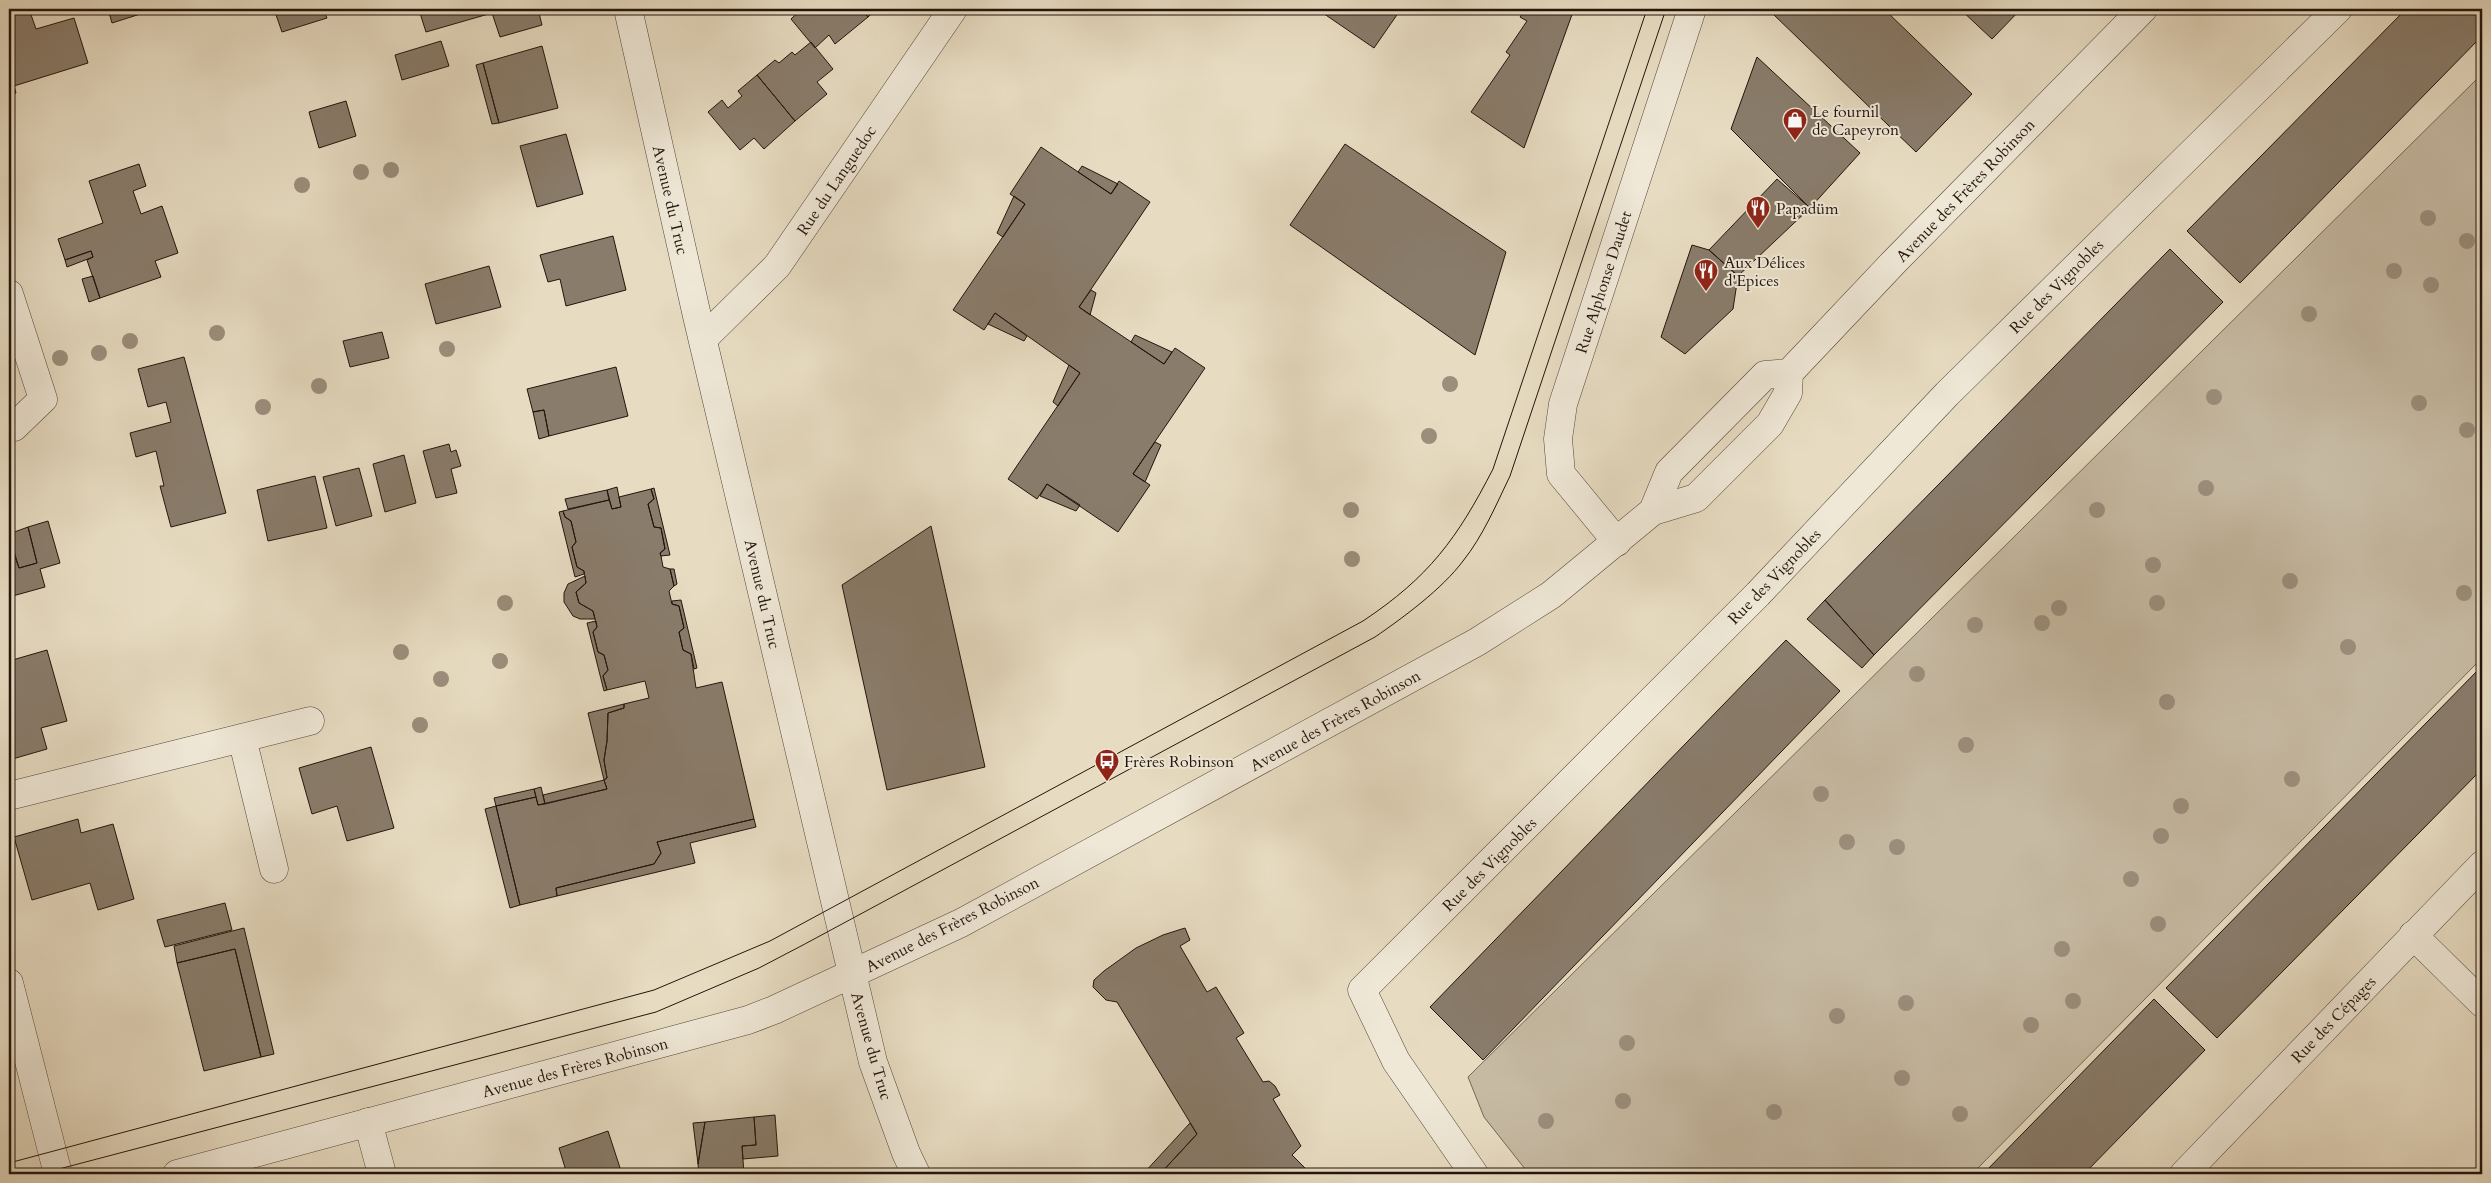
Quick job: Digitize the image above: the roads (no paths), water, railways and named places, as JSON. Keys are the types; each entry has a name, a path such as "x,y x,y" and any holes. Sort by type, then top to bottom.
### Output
{"street":[{"name":"Avenue du Truc","path":"628,9 702,339 873,1062 906,1153 916,1174"},
{"name":"Rue du Languedoc","path":"702,339 777,266 953,9"},
{"name":"Rue Alphonse Daudet","path":"1617,542 1561,474 1558,439 1563,404 1692,9"},
{"name":"Avenue des Frères Robinson","path":"177,1174 748,1020 961,924 1477,642 1551,594 1654,511 1696,498 1770,424 1788,393 1789,373 1894,262 2143,9"},
{"name":"Rue des Vignobles","path":"1474,1174 1396,1061 1362,990 1758,594 1947,394 2338,9"},
{"path":"9,294 43,398 14,427"},
{"name":"Avenue des Frères Robinson","path":"1654,511 1669,472 1765,375 1789,373"},
{"path":"9,796 310,721"},
{"path":"242,738 274,869"},
{"name":"Rue des Cépages","path":"2184,1174 2482,865"},
{"path":"2414,935 2482,1003"},
{"path":"9,983 58,1174"},
{"path":"368,1122 382,1174"}],"tram line":[{"path":"9,1163 654,990 770,941 1363,621 1386,605 1406,589 1439,555 1467,516 1493,469 1647,9"},
{"path":"40,1174 656,1012 759,968 803,945 1375,637 1410,612 1434,592 1463,561 1483,531 1510,476 1666,9"}],"place":[{"name":"Le fournil de Capeyron","path":"1795,141"},
{"name":"Papadüm","path":"1758,229"},
{"name":"Aux Délices d'Epices","path":"1706,292"},
{"name":"Frères Robinson","path":"1107,782"}]}
